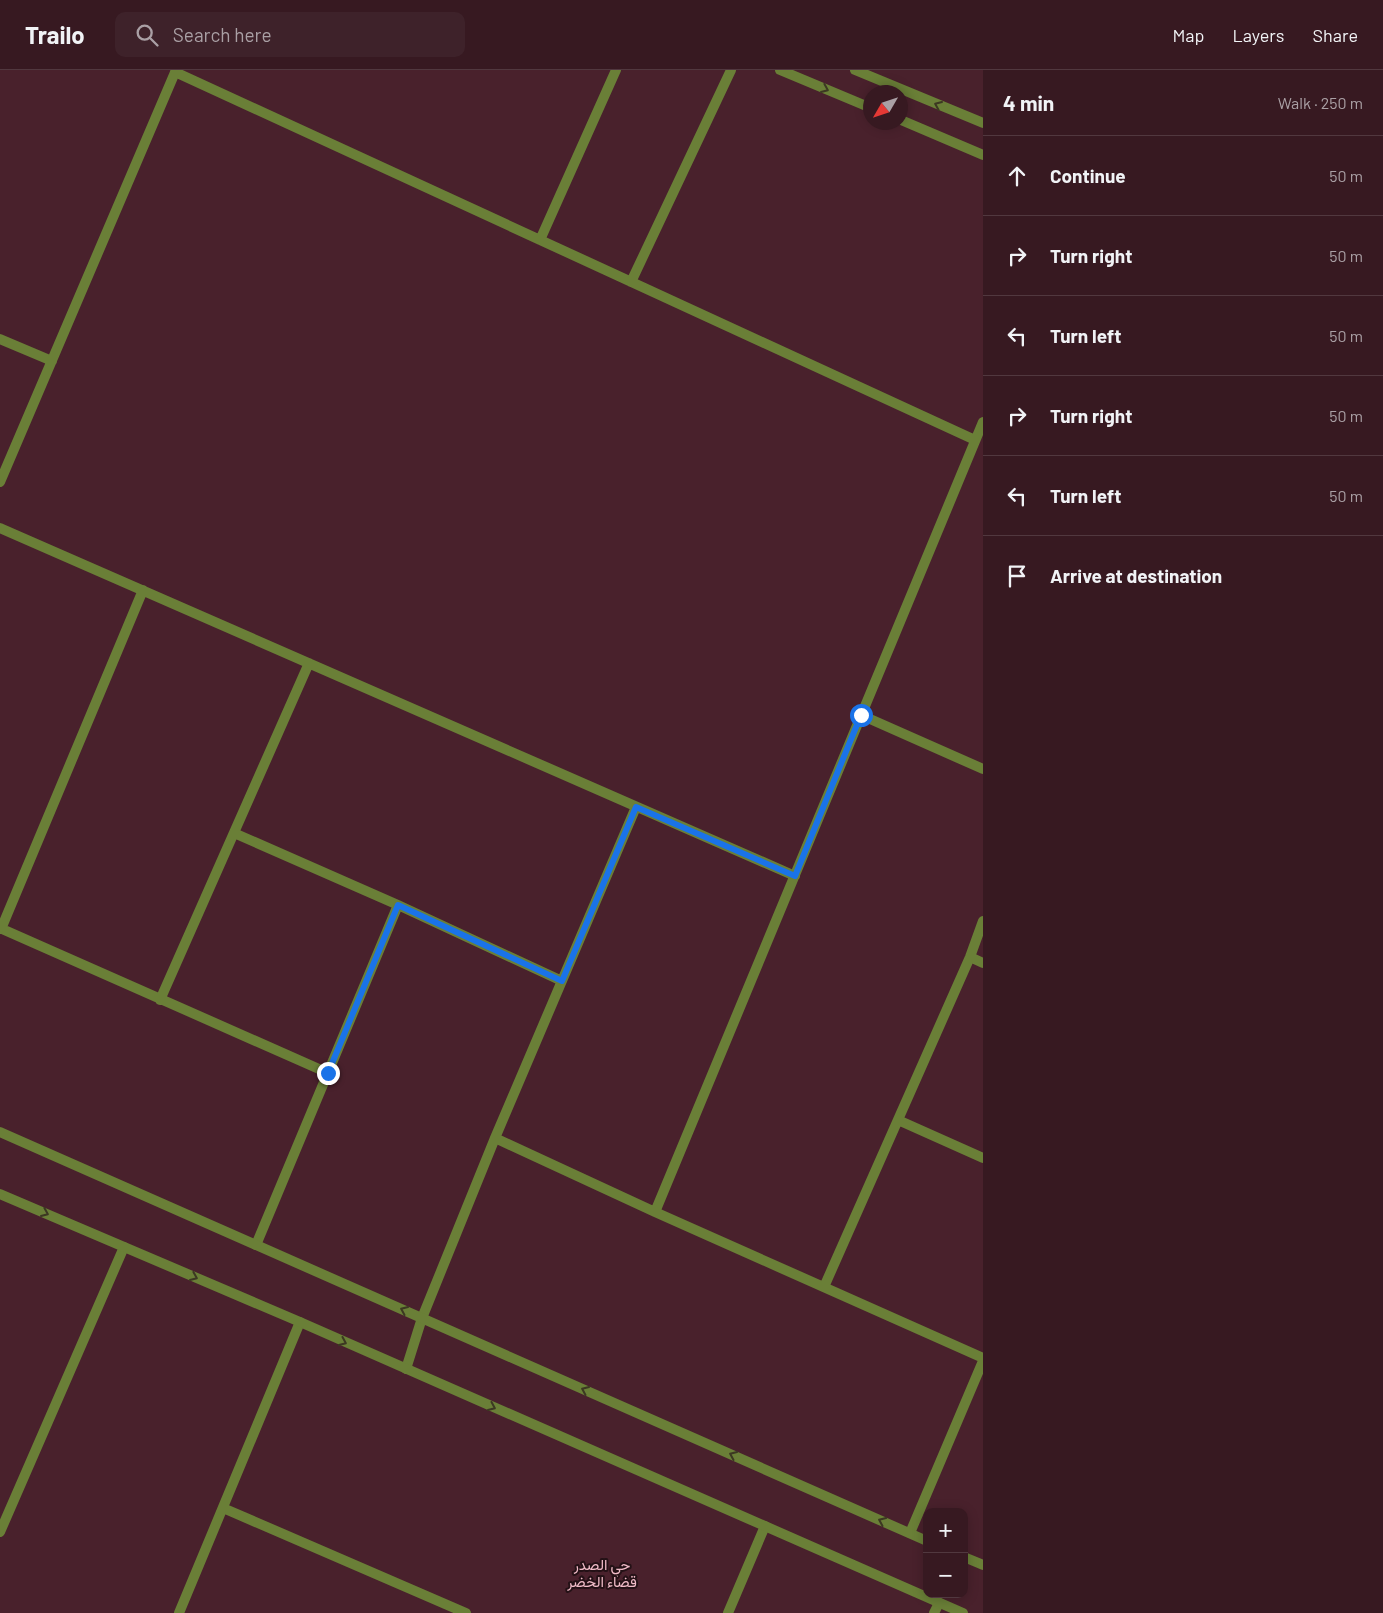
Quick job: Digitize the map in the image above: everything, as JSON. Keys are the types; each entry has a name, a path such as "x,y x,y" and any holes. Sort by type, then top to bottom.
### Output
{"street":[{"path":"540,240 616,70"},
{"path":"632,282 731,70"},
{"path":"780,70 863,105"},
{"path":"855,70 983,123"},
{"path":"0,482 176,71 975,440"},
{"path":"908,123 983,155"},
{"path":"0,339 52,361"},
{"path":"655,1212 983,422"},
{"path":"0,528 795,876"},
{"path":"143,590 1,929 328,1073"},
{"path":"160,1000 310,664"},
{"path":"861,715 983,769"},
{"path":"406,1369 422,1318 495,1138 636,807"},
{"path":"234,833 398,905 562,981"},
{"path":"256,1245 398,905"},
{"path":"824,1287 970,957 983,922"},
{"path":"970,957 983,963"},
{"path":"898,1120 983,1158"},
{"path":"0,1132 923,1539"},
{"path":"495,1138 983,1360 910,1533"},
{"path":"0,1194 300,1322 963,1613"},
{"path":"0,1532 124,1247"},
{"path":"179,1613 300,1322"},
{"path":"223,1508 466,1613"},
{"path":"728,1613 765,1526"},
{"path":"968,1559 983,1565"},
{"path":"934,1613 939,1602"}],"district":[{"name":"حي الصدر قضاء الخضر","path":"602,1572"}],"route":[{"path":"328,1073 398,905 562,981 636,807 795,876 861,715"}]}
